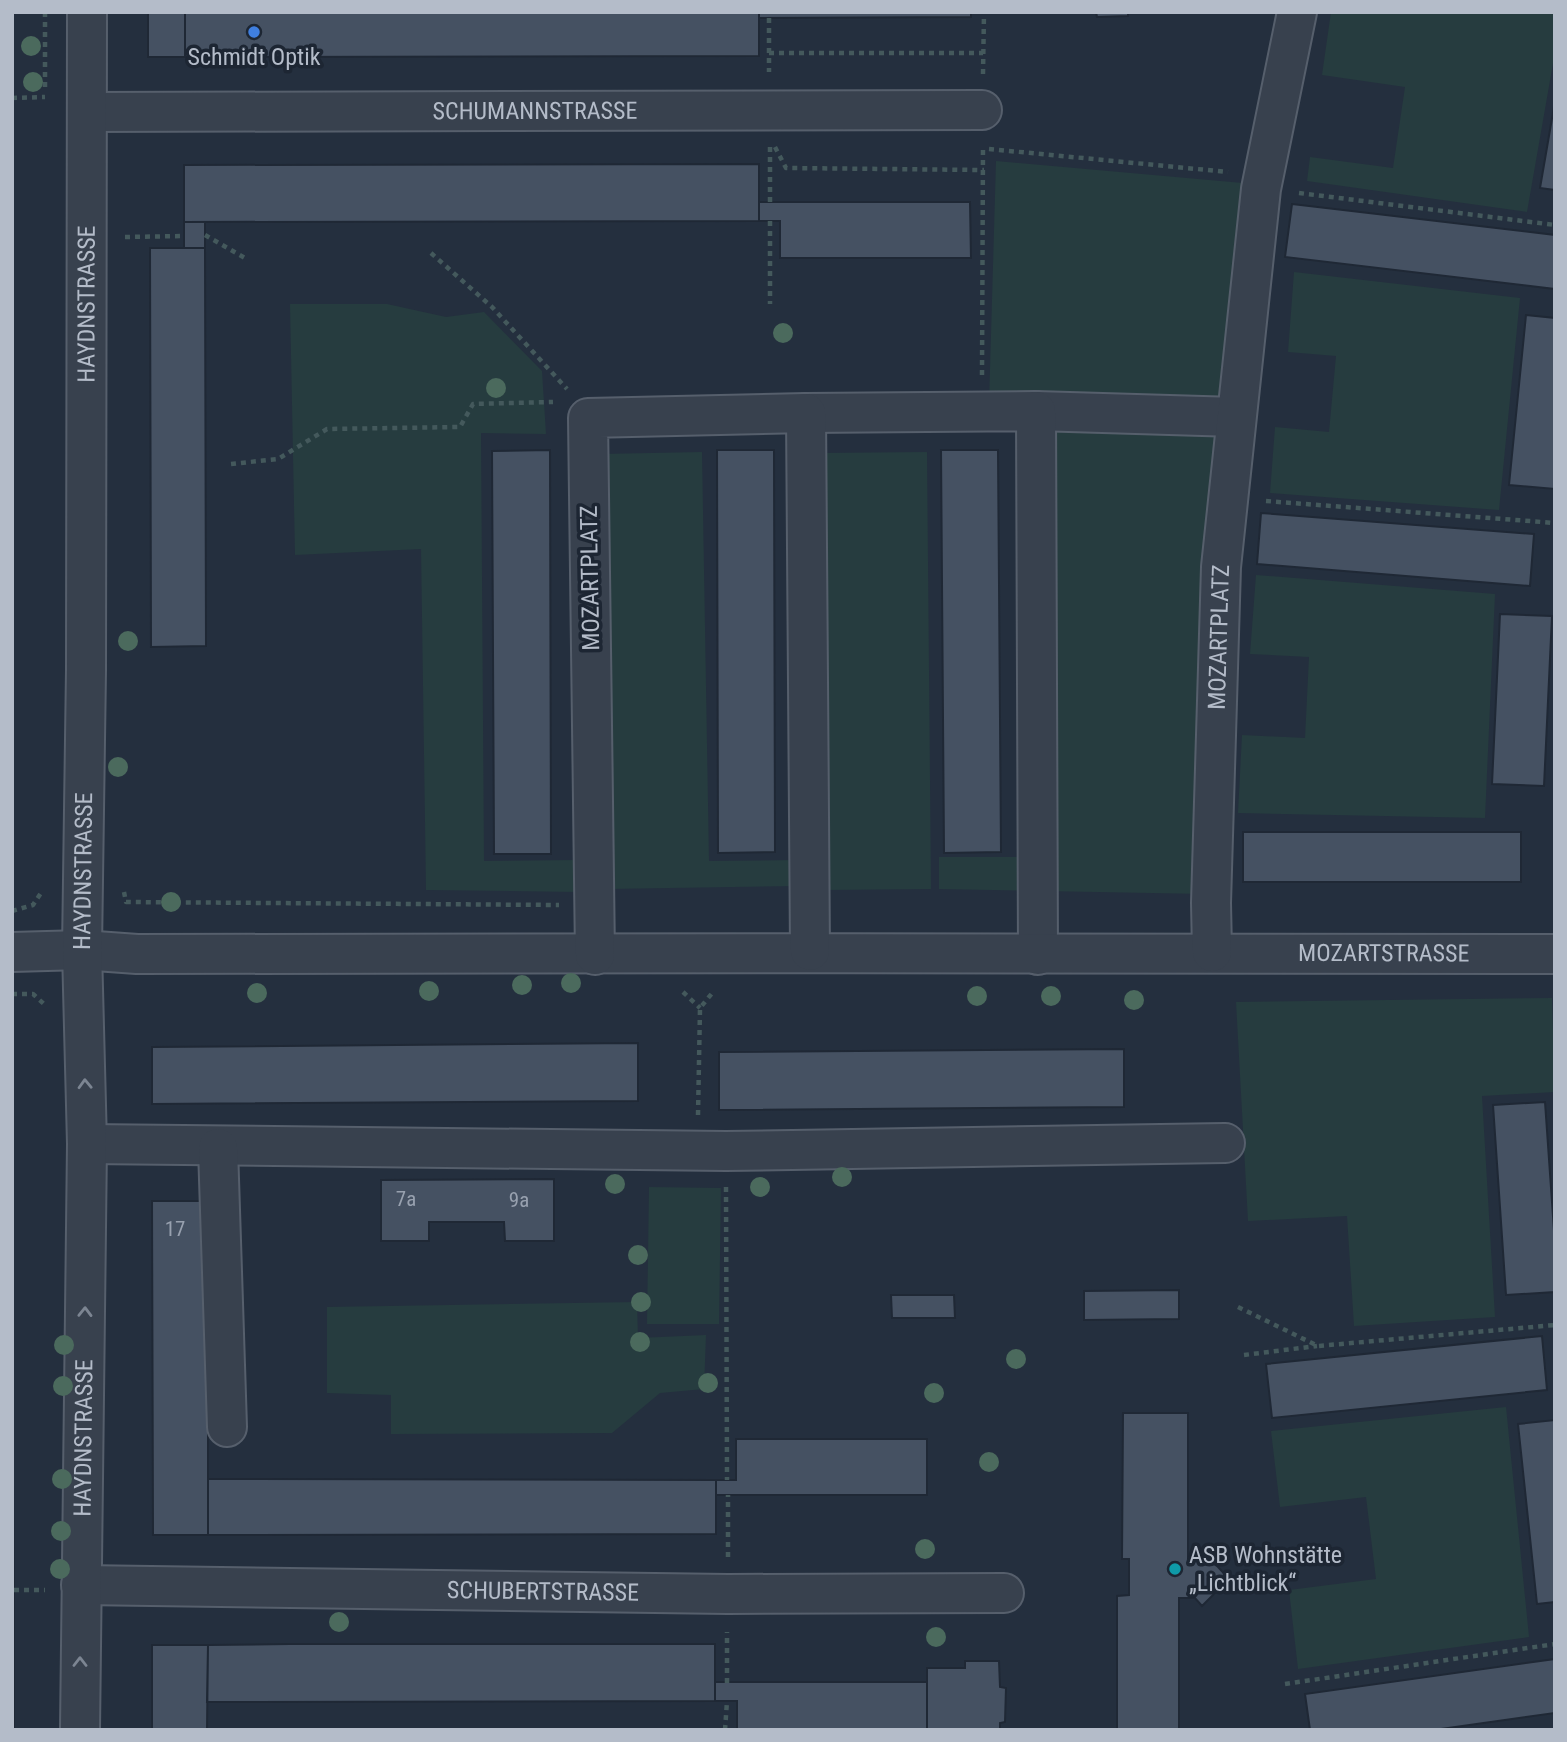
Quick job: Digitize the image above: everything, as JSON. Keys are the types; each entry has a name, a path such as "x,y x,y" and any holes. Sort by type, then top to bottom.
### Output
{"street":[{"name":"HAYDNSTRASSE","path":"80,1730 65,1588 87,1144 82,950 86,670 87,12"},
{"name":"MOZARTPLATZ","path":"1212,952 1211,903 1221,568 1264,172 1297,12"},
{"name":"SCHUMANNSTRASSE","path":"87,112 769,113 982,110"},
{"name":"MOZARTPLATZ","path":"583,410 595,955"},
{"path":"583,410 806,414 982,410 1236,417"},
{"path":"1036,411 1038,955"},
{"path":"806,414 810,951"},
{"path":"12,952 82,950 138,954 595,955 810,951 1038,955 1212,952"},
{"name":"MOZARTSTRASSE","path":"1212,952 1555,954"},
{"path":"87,1144 218,1148 712,1151 1225,1143"},
{"path":"218,1148 228,1427"},
{"name":"SCHUBERTSTRASSE","path":"65,1588 728,1594 1004,1593"}],"path":[{"path":"982,410 984,12"},
{"path":"769,18 769,113"},
{"path":"769,53 983,52"},
{"path":"12,98 45,97"},
{"path":"770,202 770,137 786,168 984,170"},
{"path":"984,148 1264,172 1555,225"},
{"path":"770,221 770,304"},
{"path":"205,235 245,258"},
{"path":"115,237 184,236"},
{"path":"431,253 492,307 583,410"},
{"path":"231,464 278,459 327,429 460,427 473,404 583,410"},
{"path":"1228,498 1555,523"},
{"path":"122,883 126,902 594,905"},
{"path":"727,1480 712,1151 700,1008 744,953"},
{"path":"1238,1307 1318,1346"},
{"path":"1244,1355 1555,1325"},
{"path":"727,1683 728,1495"},
{"path":"14,1590 65,1588"},
{"path":"1285,1684 1555,1644"},
{"path":"725,1730 727,1701"}],"green space":[{"path":"1331,12 1555,12 1555,52 1527,212 1307,181 1310,157 1393,168 1405,87 1322,75"},
{"path":"996,161 1254,184 1205,894 939,889 939,857 1041,857 1043,404 989,404"},
{"path":"1294,272 1520,298 1499,510 1270,493 1275,427 1329,432 1336,356 1288,352"},
{"path":"290,304 387,304 446,317 484,312 542,371 546,434 481,433 484,861 578,860 578,892 426,890 421,549 295,555"},
{"path":"702,452 709,861 798,860 798,886 607,889 600,454"},
{"path":"927,452 931,889 825,890 820,453"},
{"path":"1256,575 1495,594 1485,818 1238,813 1242,735 1305,738 1309,657 1250,654"},
{"path":"1552,998 1555,1092 1482,1096 1495,1317 1354,1326 1347,1216 1248,1221 1236,1002"},
{"path":"649,1187 721,1188 719,1324 647,1324"},
{"path":"637,1302 638,1338 706,1335 704,1389 660,1393 612,1433 391,1434 391,1395 327,1393 327,1307"},
{"path":"1506,1407 1529,1637 1298,1669 1289,1590 1376,1579 1366,1497 1280,1507 1271,1431"}],"building":[{"path":"148,12 185,12 185,57 148,57"},
{"path":"185,12 759,12 759,56 185,57"},
{"path":"759,12 971,12 971,17 759,18"},
{"path":"1096,12 1128,12 1128,16 1097,17"},
{"path":"1555,101 1555,190 1540,188"},
{"path":"759,164 759,221 184,222 184,165"},
{"path":"759,202 970,202 971,258 780,258 780,221 759,221"},
{"path":"1292,204 1555,235 1555,289 1285,257"},
{"path":"184,222 205,222 205,248 184,248"},
{"path":"150,248 205,248 206,646 151,647"},
{"path":"1526,315 1555,318 1555,489 1509,485"},
{"path":"550,450 551,854 494,854 492,451"},
{"path":"717,450 774,450 775,852 718,853"},
{"path":"941,450 998,450 1001,852 944,853"},
{"path":"1261,513 1534,534 1530,586 1257,564"},
{"path":"1500,614 1552,616 1544,786 1492,784"},
{"path":"1243,832 1521,832 1521,882 1243,882"},
{"path":"638,1043 638,1101 152,1104 152,1047"},
{"path":"1124,1049 1124,1107 719,1110 719,1052"},
{"path":"1545,1102 1555,1245 1555,1292 1506,1295 1493,1105"},
{"path":"554,1179 554,1241 505,1241 504,1222 429,1222 429,1241 381,1241 381,1180"},
{"path":"152,1201 208,1201 208,1535 153,1535"},
{"path":"1179,1290 1179,1319 1084,1320 1084,1291"},
{"path":"891,1295 954,1295 955,1318 892,1318"},
{"path":"1542,1336 1547,1390 1272,1418 1266,1364"},
{"path":"12,1379 14,1590 14,1730 12,1730"},
{"name":"ASB Wohnstätte „Lichtblick“","path":"1123,1413 1188,1413 1188,1558 1209,1557 1229,1579 1202,1606 1195,1598 1179,1598 1179,1730 1117,1730 1117,1596 1129,1595 1129,1559 1122,1559"},
{"path":"1555,1420 1555,1602 1537,1604 1518,1424"},
{"path":"736,1439 927,1439 927,1495 716,1495 716,1480 736,1480"},
{"path":"208,1479 716,1480 716,1534 208,1535"},
{"path":"715,1644 715,1701 207,1702 208,1645"},
{"path":"152,1645 208,1645 207,1730 152,1730"},
{"path":"1555,1659 1555,1713 1434,1730 1310,1730 1305,1694"},
{"path":"965,1661 999,1661 1000,1687 1006,1688 1005,1722 1000,1723 1000,1730 927,1730 927,1668 965,1668"},
{"path":"715,1682 927,1682 927,1730 737,1730 737,1701 715,1701"}],"place":[{"name":"Schmidt Optik","path":"254,32"},
{"name":"ASB Wohnstätte „Lichtblick“","path":"1175,1569"}]}
